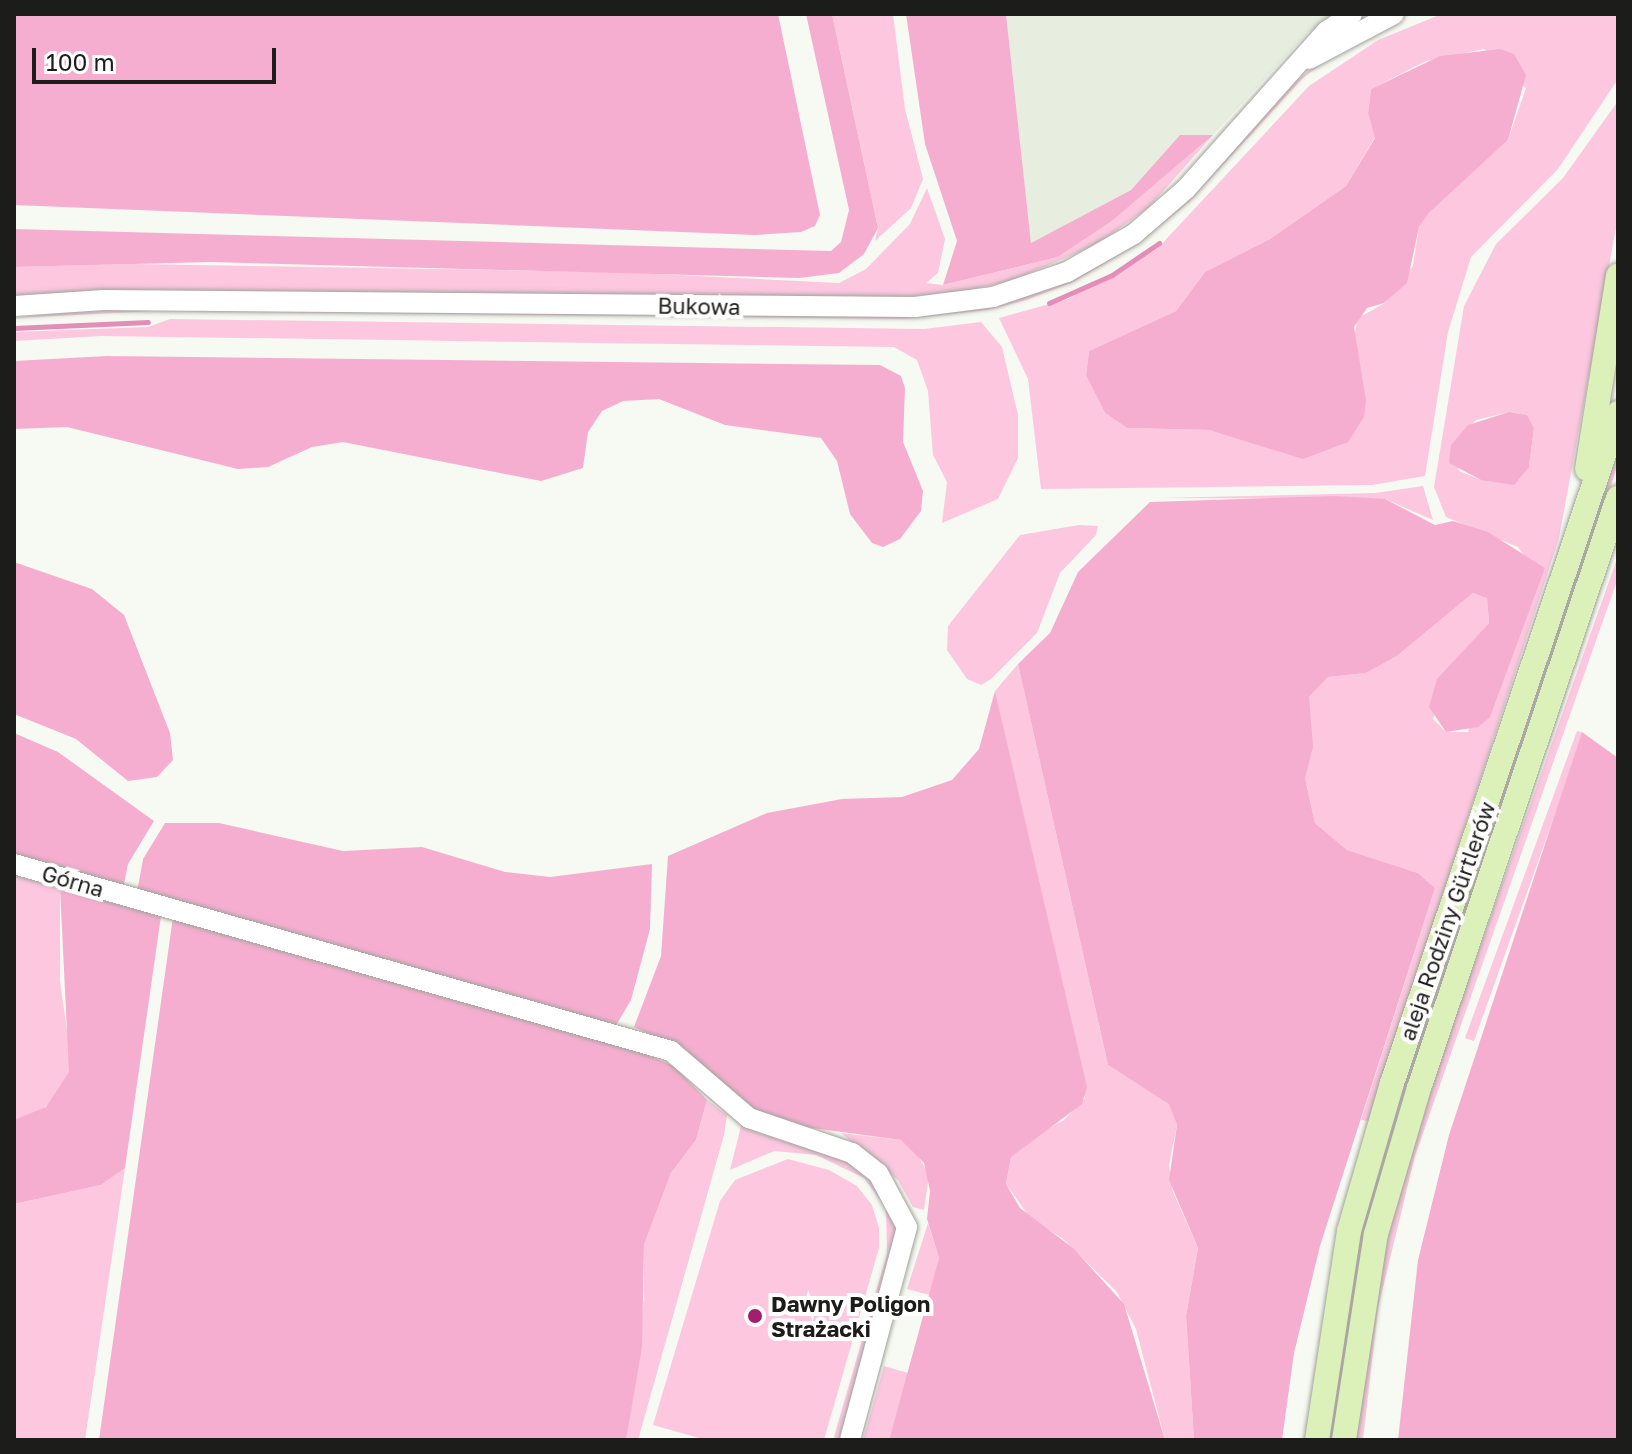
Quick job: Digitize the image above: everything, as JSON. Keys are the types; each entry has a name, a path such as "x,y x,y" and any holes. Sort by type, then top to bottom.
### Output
{"main road":[{"path":"1573,546 1618,275"},
{"name":"aleja Rodziny Gürtlerów","path":"1317,1440 1325,1359 1353,1217 1392,1083 1618,413"},
{"name":"aleja Rodziny Gürtlerów","path":"1344,1440 1376,1234 1419,1088 1618,498"},
{"path":"1603,543 1618,517"}],"street":[{"name":"Bukowa","path":"14,306 104,300 915,307 993,297 1067,272 1134,234 1186,189 1298,65 1352,14"},
{"name":"Bukowa","path":"1298,65 1394,14"},
{"name":"Górna","path":"14,864 671,1051 749,1118 866,1163 896,1200 907,1227 850,1440"}],"shaded area":[{"path":"14,14 778,14 820,215 815,226 801,232 755,235 14,205"},
{"path":"806,14 832,14 878,228 864,254 839,273 799,278 211,262 14,267 14,229 831,251 841,242 849,210"},
{"path":"832,14 893,14 905,109 923,179 911,208 875,241 878,228"},
{"path":"906,14 1006,14 1031,243 1131,190 1180,135 1213,135 1112,221 1058,257 943,285 957,241 925,144"},
{"path":"1006,14 1334,14 1307,33 1213,135 1180,135 1131,190 1031,243"},
{"path":"1412,14 1330,57 1302,79 1189,202 1137,245 1071,283 1026,300 987,310 904,319 155,311 14,318 80,310 908,317 991,307 1066,282 1135,244 1297,80 1329,55"},
{"path":"1442,14 1618,14 1618,79 1558,169 1471,257 1448,332 1425,476 1372,485 1041,489 1028,379 999,318 1068,299 1157,249 1309,86 1378,40","holes":["1484,49 1526,88 1508,140 1429,213 1419,227 1413,266 1385,303 1358,318 1353,343 1357,367 1303,458 1209,430 1127,428 1105,413 1086,374 1089,351 1176,311 1205,272 1270,239 1346,186 1375,137 1368,113 1371,89 1426,61"]},
{"path":"1500,49 1514,54 1526,75 1508,140 1429,213 1419,227 1407,283 1384,303 1367,308 1354,327 1366,400 1364,417 1348,442 1303,459 1209,430 1127,428 1105,413 1086,375 1089,351 1176,311 1205,272 1270,239 1346,186 1375,138 1368,113 1371,89 1440,56"},
{"path":"1618,101 1618,217 1559,538 1369,1121 1361,1120 1435,888 1418,873 1347,850 1315,823 1305,778 1309,697 1328,677 1366,673 1397,656 1473,593 1487,597 1489,623 1457,658 1433,719 1446,732 1468,732 1528,561 1518,547 1446,517 1434,487 1464,306 1496,244 1563,178","holes":["1509,412 1527,415 1534,428 1529,467 1481,480 1459,471 1451,445 1476,420"]},
{"path":"1213,135 1149,207 1096,245 1010,281 966,291 906,297 14,298 14,267 131,264 614,272 839,283 866,269 910,224 927,188 945,239 938,273 926,283 943,285 1058,257 1112,221"},
{"path":"170,319 924,329 981,322 1002,347 1018,415 1018,458 998,499 942,523 947,482 933,455 928,391 917,360 894,347 101,336 14,341 14,332 148,327"},
{"path":"107,356 880,365 901,376 905,388 903,442 923,491 921,511 900,539 883,547 872,543 850,514 837,461 821,438 725,425 659,399 623,401 602,411 588,432 583,468 541,481 343,442 312,447 268,467 238,469 67,427 14,429 14,361"},
{"path":"1509,412 1527,415 1534,428 1529,467 1514,485 1481,480 1449,463 1451,445 1468,425"},
{"path":"1618,439 1618,464 1359,1271 1335,1440 1326,1440 1345,1297 1381,1146"},
{"path":"1423,486 1433,520 1385,499 1159,498 1375,493"},
{"path":"1335,496 1385,499 1435,525 1453,521 1488,532 1545,568 1490,717 1478,727 1446,732 1429,707 1437,679 1489,623 1487,598 1473,593 1397,656 1366,673 1328,677 1309,697 1313,747 1305,778 1315,823 1347,850 1418,873 1435,888 1320,1246 1294,1353 1282,1440 1194,1440 1186,1316 1198,1248 1169,1180 1177,1125 1169,1104 1108,1065 1018,664 1050,633 1078,572 1150,502"},
{"path":"1079,525 1098,526 1096,535 1060,573 1037,633 991,679 981,685 967,679 947,650 948,626 1020,535"},
{"path":"1618,556 1618,578 1415,1156 1378,1308 1363,1440 1355,1440 1369,1315 1407,1154"},
{"path":"14,562 92,589 124,615 170,733 173,760 157,777 128,781 76,739 14,714"},
{"path":"1018,664 1108,1065 1170,1104 1177,1125 1169,1165 1173,1192 1198,1248 1186,1316 1194,1440 1165,1440 1136,1329 1117,1292 1062,1238 1031,1219 1006,1184 1011,1157 1024,1142 1064,1120 1085,1098 995,691"},
{"path":"995,691 1087,1087 1082,1104 1011,1157 1006,1184 1020,1208 1073,1248 1124,1304 1165,1440 889,1440 939,1258 927,1219 930,1191 924,1163 901,1140 790,1125 751,1108 676,1046 634,1027 661,956 668,856 767,813 842,799 902,797 952,780 979,749"},
{"path":"1577,731 1582,732 1560,800 1474,1041 1465,1038"},
{"path":"1582,732 1618,758 1618,1440 1398,1440 1418,1260 1449,1135"},
{"path":"14,733 58,752 154,821 128,864 123,889 14,856"},
{"path":"165,823 219,823 343,851 422,847 505,872 550,877 652,864 650,929 631,1000 615,1027 137,892 143,859"},
{"path":"14,874 60,888 60,981 70,1052 69,1072 57,1097 38,1113 14,1120"},
{"path":"60,888 161,916 125,1168 101,1185 14,1204 14,1120 46,1107 69,1072"},
{"path":"173,917 636,1050 674,1066 707,1100 696,1140 671,1173 644,1245 642,1347 626,1440 99,1440"},
{"path":"707,1100 727,1115 724,1135 638,1440 626,1440 644,1299 644,1245 671,1173 696,1140"},
{"path":"742,1122 762,1134 835,1153 873,1180 899,1232 839,1440 833,1440 887,1254 886,1208 864,1178 816,1155 774,1151 730,1170"},
{"path":"841,1133 901,1140 914,1149 929,1175 924,1210 913,1207 898,1180"},
{"path":"788,1159 829,1170 857,1186 872,1205 879,1228 879,1248 824,1440 706,1440 653,1425 720,1201 735,1180"},
{"path":"125,1168 85,1440 14,1440 14,1204 101,1185"},
{"path":"928,1223 939,1258 930,1295 907,1289"},
{"path":"884,1366 908,1373 889,1440 863,1440"}],"waterway":[{"path":"1049,303 1112,275 1159,243"},
{"path":"14,328 148,322"}],"place":[{"name":"Dawny Poligon Strażacki","path":"755,1316"}]}
